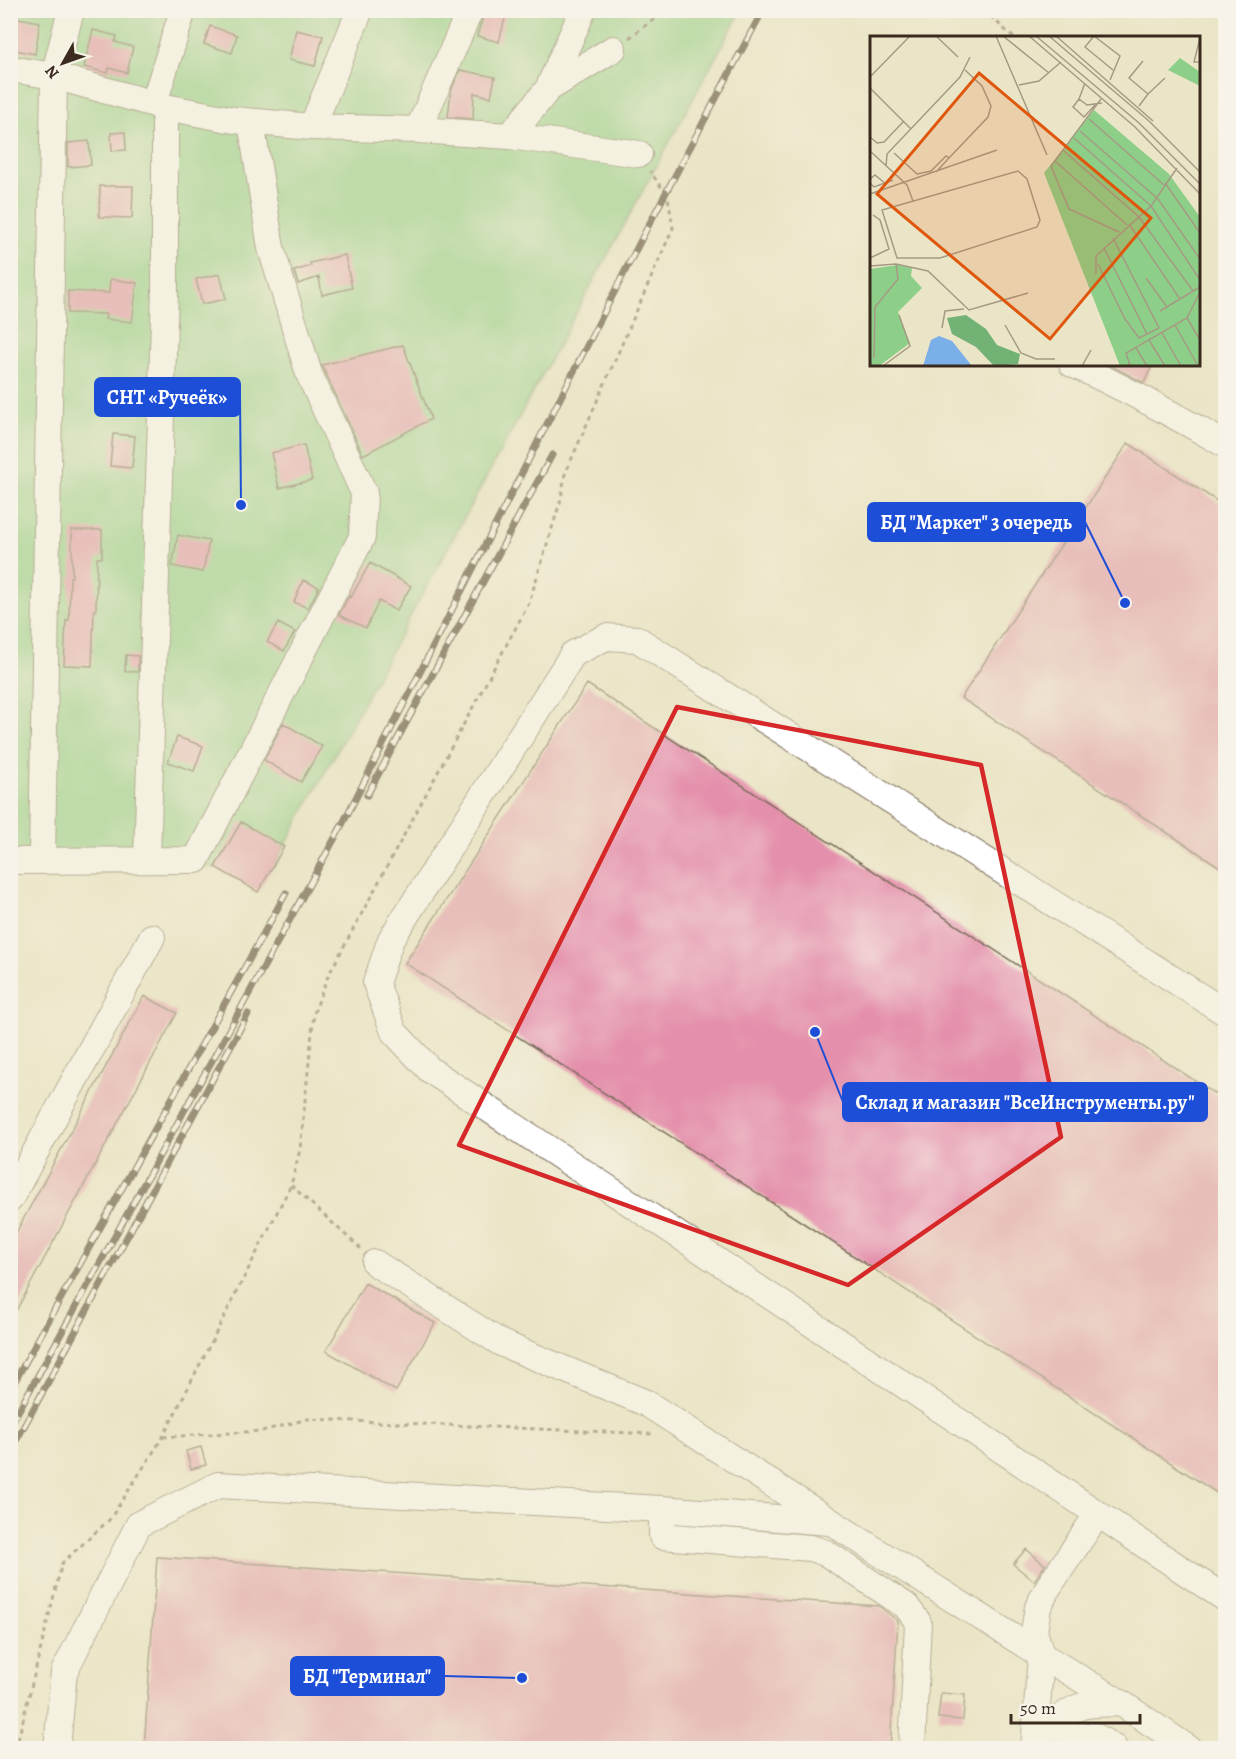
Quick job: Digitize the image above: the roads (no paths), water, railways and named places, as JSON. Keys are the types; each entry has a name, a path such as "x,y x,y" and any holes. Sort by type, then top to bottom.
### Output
{"street":[{"path":"42,860 54,76 71,10"},
{"path":"147,860 165,290 159,105 183,10"},
{"path":"312,128 360,10"},
{"path":"418,130 470,10"},
{"path":"510,136 548,89 583,10"},
{"path":"548,89 613,49"},
{"path":"10,69 54,76 159,105 234,120 312,128 418,130 510,136 639,154"},
{"path":"10,861 196,860 362,537 364,493 309,374 271,248 251,122"},
{"path":"1076,366 1173,414 1226,446"},
{"path":"1226,1013 637,639 606,637 573,654 391,939 376,983 394,1032 430,1070 1226,1599"},
{"path":"10,1199 152,937"},
{"path":"375,1263 501,1343 646,1403 1041,1655 1121,1703 1188,1749"},
{"path":"57,1749 64,1672 140,1524 218,1485 662,1509 832,1522"},
{"path":"662,1509 662,1536 810,1548 826,1553 906,1606 918,1622 912,1749"},
{"path":"1036,1749 1041,1655 1034,1631 1038,1607 1048,1586 1097,1515"},
{"path":"1036,1749 1049,1728 1067,1714 1082,1706 1121,1703"},
{"path":"1069,1736 1095,1736 1114,1749"}],"railway":[{"path":"10,1426 341,827 645,232 763,10"},
{"path":"367,795 552,455"},
{"path":"10,1390 286,893"},
{"path":"10,1452 248,1014"}],"place":[{"name":"СНТ «Ручеёк»","path":"241,505"},
{"name":"БД \"Маркет\" 3 очередь","path":"1125,603"},
{"name":"Склад и магазин \"ВсеИнструменты.ру\"","path":"815,1032"},
{"name":"БД \"Терминал\"","path":"522,1678"}]}
